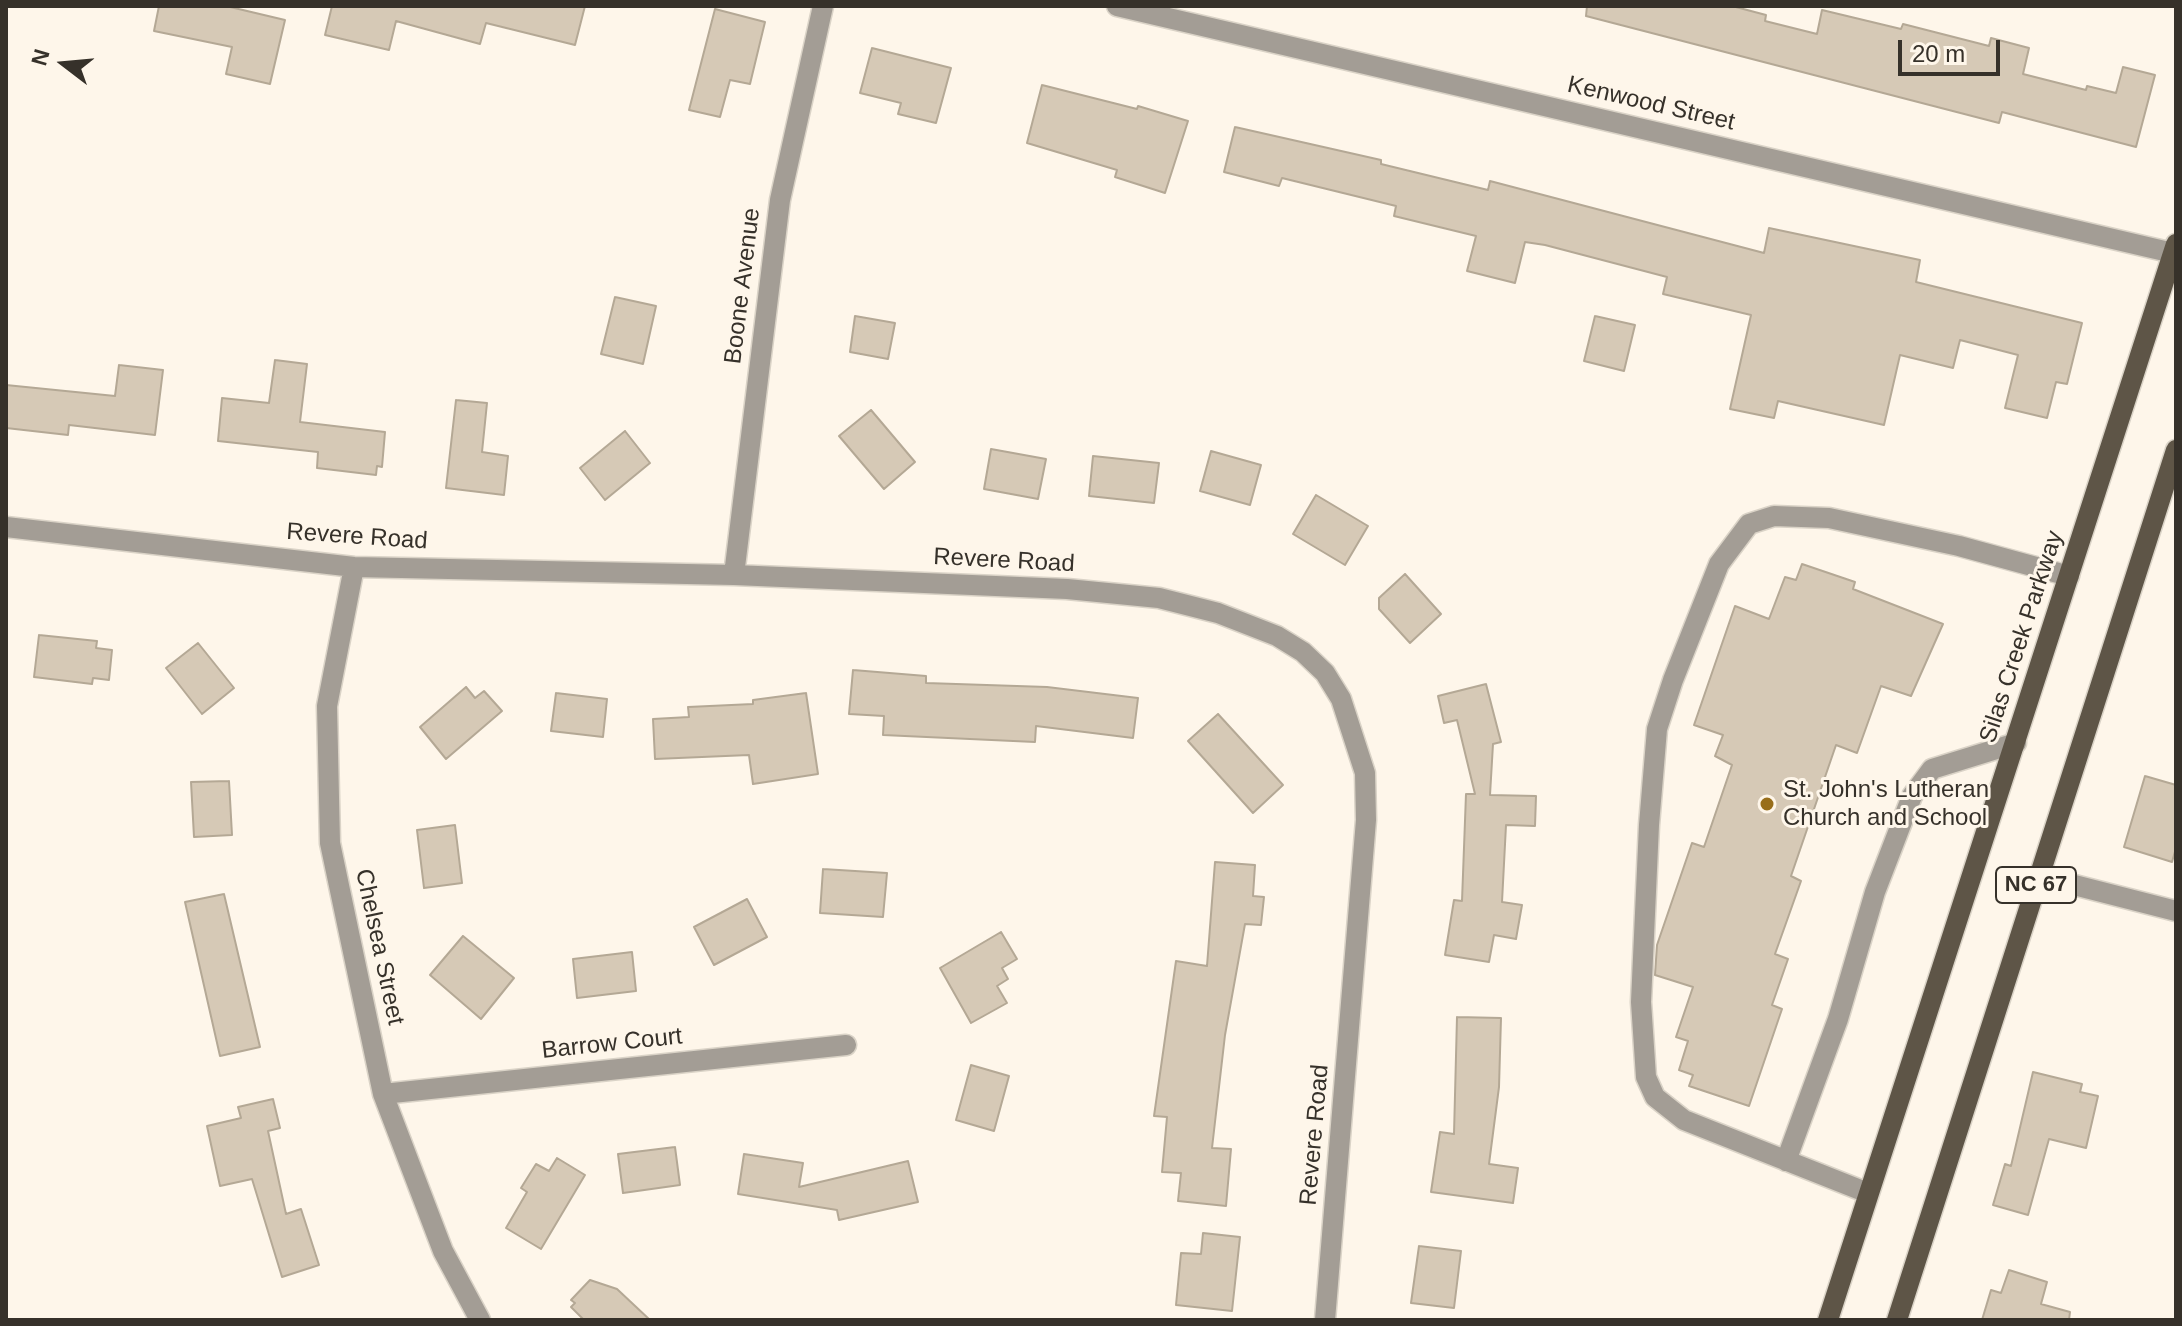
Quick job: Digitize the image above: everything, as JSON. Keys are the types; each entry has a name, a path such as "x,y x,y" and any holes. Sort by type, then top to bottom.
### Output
{"main road":[{"name":"Silas Creek Parkway","path":"1828,1320 2174,248"},
{"name":"NC 67","path":"1897,1320 2176,450"}],"street":[{"name":"Boone Avenue","path":"734,575 780,200 823,6"},
{"name":"Kenwood Street","path":"1117,6 2174,248"},
{"path":"1868,1193 1684,1120 1655,1097 1646,1077 1641,1002 1657,729 1719,564 1749,524 1774,516 1829,518 1959,546 2069,576"},
{"name":"Revere Road","path":"6,527 354,567 734,575 1067,589 1159,598 1218,613 1277,636 1303,652 1325,673 1341,699 1358,743 1365,773 1366,820 1325,1320"},
{"name":"Chelsea Street","path":"354,567 327,706 330,843 383,1094 443,1251 480,1320"},
{"path":"1786,1161 1838,1019 1875,892 1912,796 1932,769 2016,743"},
{"path":"2039,876 2176,911"},
{"name":"Barrow Court","path":"383,1094 846,1045"}],"building":[{"path":"159,6 226,6 285,20 270,84 226,74 232,47 154,31"},
{"path":"332,6 585,6 575,45 486,23 480,44 396,21 389,50 325,35"},
{"path":"1587,6 1732,6 1766,15 1765,21 1817,34 1822,10 1901,29 1903,24 1989,46 1991,38 2029,48 2023,74 2086,90 2087,86 2116,93 2123,67 2155,75 2136,147 2002,112 1999,123 1586,16"},
{"path":"715,9 765,22 750,84 730,80 720,117 689,110"},
{"path":"872,48 951,68 936,123 898,114 901,103 860,93"},
{"path":"1042,85 1137,109 1138,106 1188,121 1165,193 1115,177 1117,170 1027,143"},
{"path":"1235,127 1381,160 1381,164 1488,190 1490,181 1764,253 1769,228 1920,260 1916,282 2082,323 2067,384 2056,382 2047,418 2005,408 2018,355 1960,340 1953,368 1900,355 1884,425 1778,401 1774,418 1730,409 1751,315 1663,294 1667,277 1545,245 1525,242 1515,283 1467,271 1476,236 1394,216 1396,206 1282,178 1279,186 1224,172"},
{"path":"615,297 656,306 643,364 601,354"},
{"path":"855,316 895,323 888,359 850,352"},
{"path":"1595,316 1635,325 1624,371 1584,361"},
{"path":"275,360 307,364 300,422 385,432 382,467 377,466 376,475 317,468 318,452 218,441 222,398 269,403"},
{"path":"119,365 163,370 155,435 69,425 68,435 6,428 6,385 115,396"},
{"path":"456,400 487,403 482,452 508,456 504,495 446,488"},
{"path":"871,410 915,462 884,489 839,436"},
{"path":"625,431 650,463 605,500 580,468"},
{"path":"991,449 1046,459 1038,499 984,489"},
{"path":"1211,451 1261,465 1250,505 1200,491"},
{"path":"1093,456 1159,463 1154,503 1089,496"},
{"path":"1316,495 1368,526 1345,565 1293,534"},
{"name":"St. John's Lutheran Church and School","path":"1802,564 1855,582 1853,589 1943,624 1911,696 1881,686 1857,753 1836,745 1791,876 1801,881 1775,954 1788,959 1772,1005 1782,1009 1749,1106 1689,1086 1693,1075 1679,1070 1688,1041 1676,1037 1693,987 1655,975 1657,945 1692,843 1704,847 1732,765 1715,756 1723,735 1694,725 1735,606 1769,619 1785,577 1796,580"},
{"path":"1405,574 1441,614 1410,643 1379,609 1379,598"},
{"path":"39,635 97,641 96,648 112,650 109,680 93,678 92,684 34,677"},
{"path":"198,643 234,688 202,714 166,668"},
{"path":"853,670 926,676 926,683 1047,687 1138,698 1133,738 1036,726 1035,742 883,735 884,716 849,714"},
{"path":"1486,684 1501,742 1493,744 1490,795 1536,796 1535,826 1506,825 1502,902 1522,905 1516,939 1494,935 1489,962 1445,955 1454,900 1462,901 1466,794 1475,794 1457,720 1444,723 1438,696"},
{"path":"466,687 475,698 484,691 502,711 446,759 420,727"},
{"path":"556,693 607,699 603,737 551,731"},
{"path":"806,693 818,774 753,784 749,755 655,759 653,719 689,717 688,707 753,704 753,700"},
{"path":"1218,714 1283,785 1253,813 1188,741"},
{"path":"2145,776 2176,785 2176,848 2172,862 2124,847"},
{"path":"229,781 232,835 194,837 191,782"},
{"path":"455,825 462,883 424,888 417,830"},
{"path":"1215,862 1255,865 1253,896 1264,897 1261,925 1245,924 1225,1035 1212,1148 1231,1149 1226,1206 1178,1201 1181,1173 1162,1172 1167,1117 1154,1116 1176,961 1207,966"},
{"path":"823,869 887,873 883,917 820,913"},
{"path":"224,894 260,1047 220,1056 185,902"},
{"path":"747,899 767,937 714,965 694,927"},
{"path":"1001,932 1017,959 1002,968 1008,979 997,986 1007,1003 971,1023 940,968"},
{"path":"463,936 514,978 481,1019 430,975"},
{"path":"632,952 636,991 577,998 573,959"},
{"path":"1457,1017 1501,1018 1499,1087 1489,1164 1518,1168 1513,1203 1431,1192 1440,1132 1454,1134"},
{"path":"971,1065 1009,1076 994,1131 956,1120"},
{"path":"2033,1072 2082,1084 2080,1092 2098,1096 2086,1148 2049,1139 2028,1215 1993,1205 2005,1164 2011,1166"},
{"path":"273,1099 280,1128 268,1131 286,1214 301,1209 319,1265 282,1277 252,1179 220,1186 207,1126 241,1118 238,1107"},
{"path":"675,1147 680,1185 623,1193 618,1154"},
{"path":"744,1154 803,1163 799,1187 908,1161 918,1202 839,1220 837,1210 738,1194"},
{"path":"557,1158 585,1175 541,1249 506,1228 527,1192 521,1188 536,1164 549,1171"},
{"path":"1203,1233 1240,1237 1232,1311 1176,1305 1181,1253 1201,1254"},
{"path":"1419,1246 1461,1251 1454,1308 1411,1303"},
{"path":"2009,1270 2047,1282 2041,1304 2070,1312 2069,1320 1982,1320 1991,1290 2001,1293"},
{"path":"590,1280 617,1289 650,1320 584,1320 571,1307 575,1303 571,1300"}],"place":[{"name":"St. John's Lutheran Church and School","path":"1767,804"}]}
